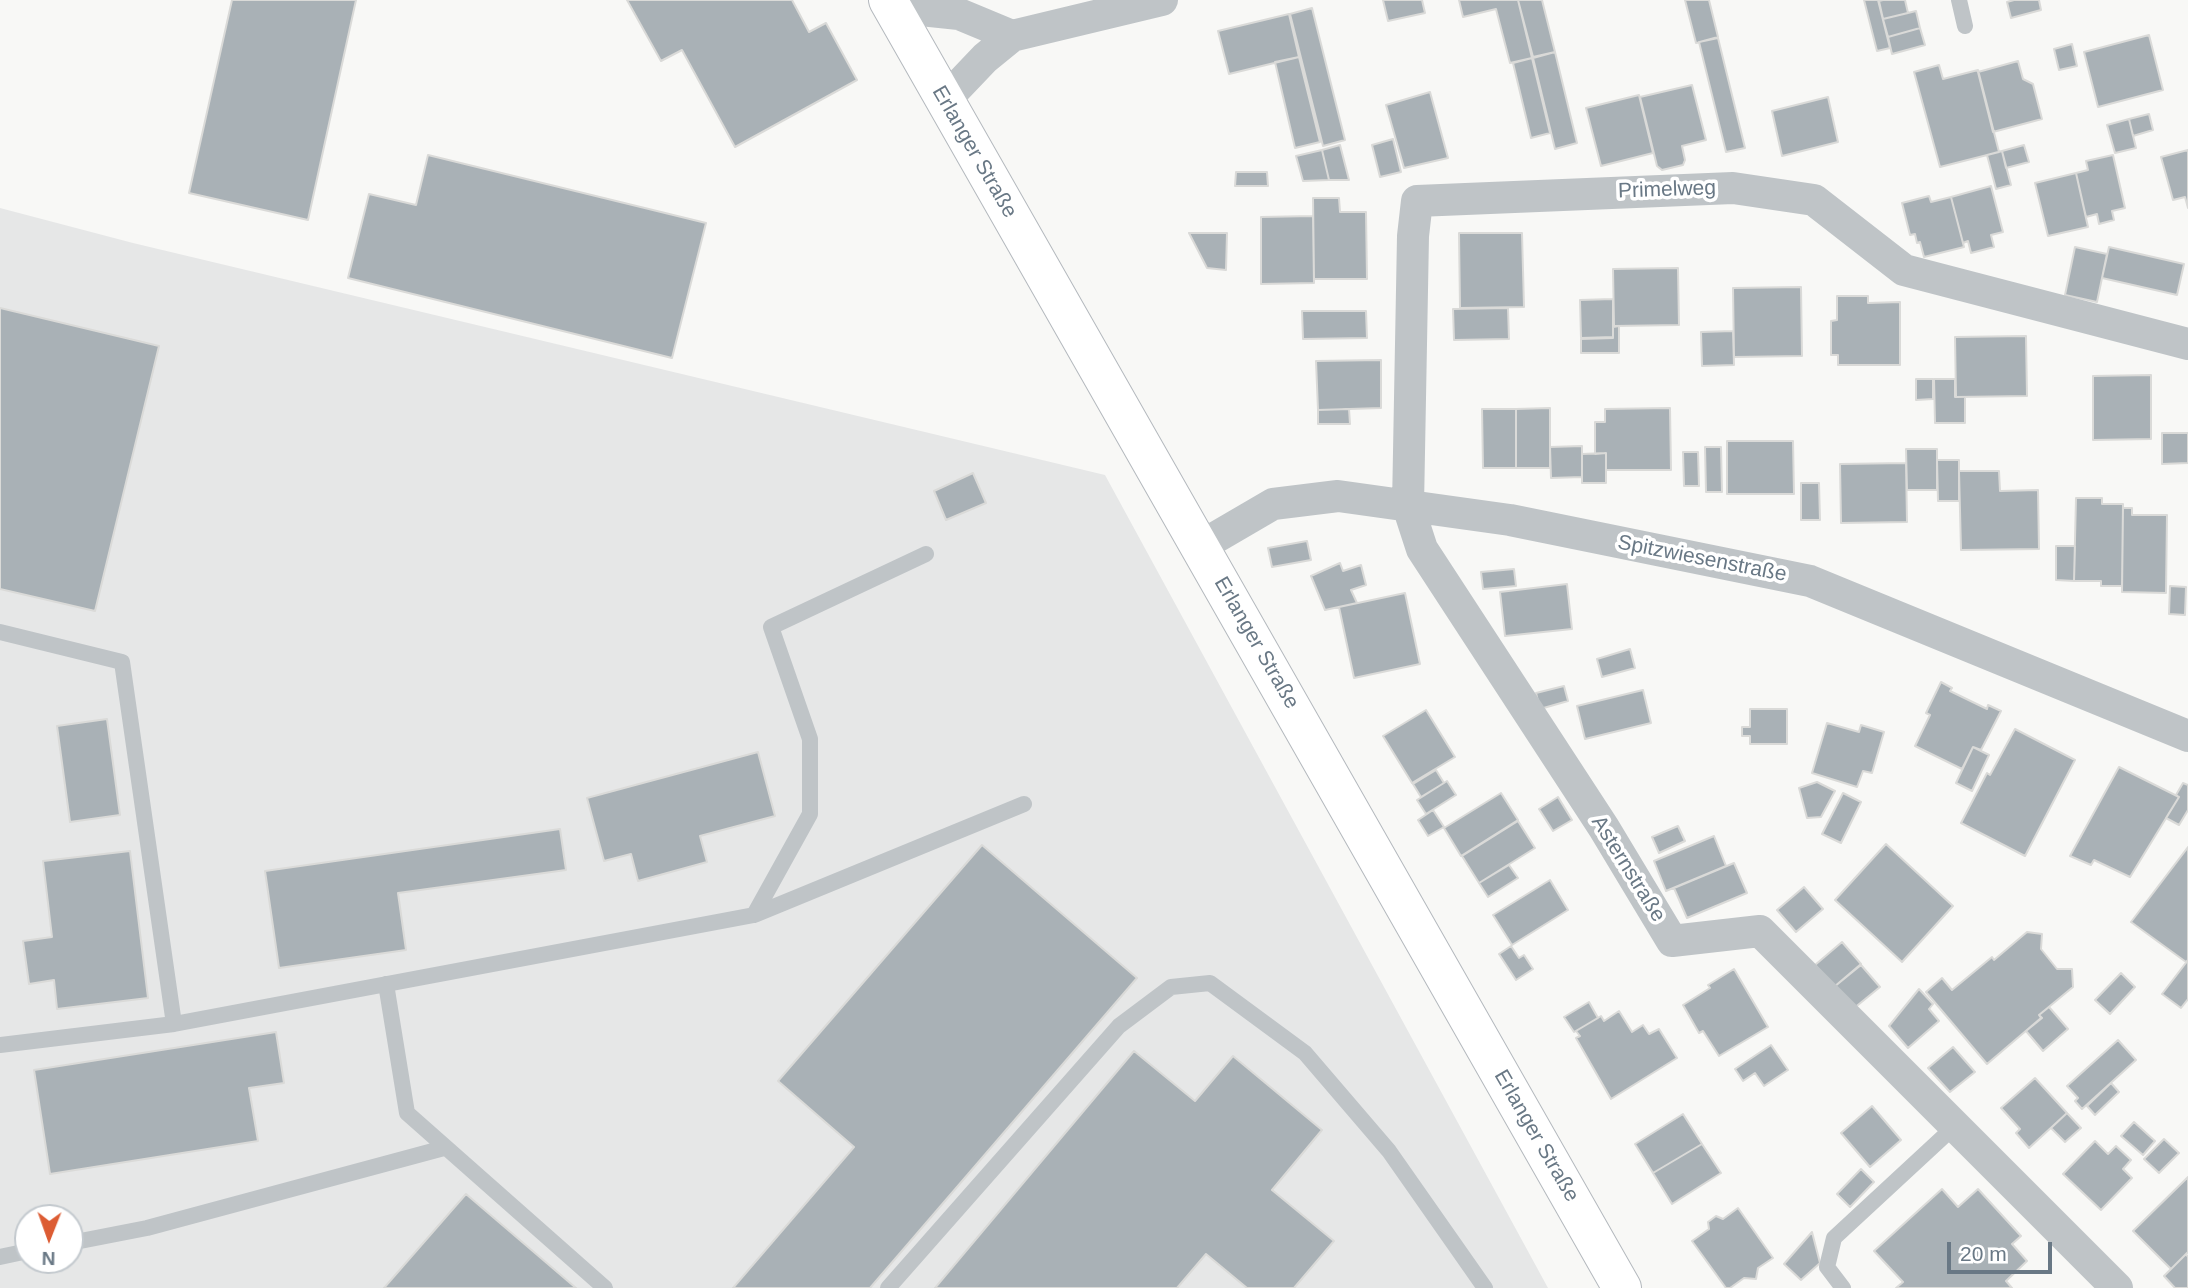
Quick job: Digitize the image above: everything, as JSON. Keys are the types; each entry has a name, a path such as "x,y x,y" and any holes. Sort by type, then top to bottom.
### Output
{"main road":[{"name":"Erlanger Straße","path":"890,4 1622,1288"}],"street":[{"path":"945,100 985,58 1012,37 1161,0"},
{"path":"890,4 959,15 1012,37"},
{"name":"Primelweg","path":"1408,506 1413,236 1417,201 1733,188 1814,200 1904,270 2188,344"},
{"name":"Spitzwiesenstraße","path":"1200,546 1273,504 1338,496 1510,520 1810,581 2188,736"},
{"name":"Asternstraße","path":"1408,506 1422,549 1604,828 1672,942 1760,931 2117,1288"}],"lane":[{"path":"1959,0 1965,26"},
{"path":"754,915 810,814 810,739 771,627 926,554"},
{"path":"0,632 122,662 174,1024"},
{"path":"0,1045 174,1024 754,915 1024,804"},
{"path":"888,1288 1119,1026 1171,987 1210,983 1305,1054 1389,1151 1485,1288"},
{"path":"386,984 407,1113 605,1288"},
{"path":"1843,1288 1827,1267 1834,1238 1955,1126"},
{"path":"84,1240 147,1228 444,1148"}],"shaded area":[{"path":"0,208 133,243 1105,475 1548,1288 0,1288"}],"building":[{"path":"232,0 356,0 308,220 189,193"},
{"path":"627,0 792,0 809,32 826,23 857,80 735,147 682,50 661,61"},
{"path":"1383,0 1422,0 1425,13 1388,21"},
{"path":"1459,0 1518,0 1532,58 1510,63 1496,9 1463,17"},
{"path":"1518,0 1542,0 1555,52 1533,57"},
{"path":"1685,0 1709,0 1718,37 1696,43"},
{"path":"1864,0 1878,0 1890,48 1877,51"},
{"path":"1905,0 1908,13 1883,19 1879,1"},
{"path":"2039,0 2041,10 2011,18 2007,2"},
{"path":"1312,8 1345,140 1323,146 1290,14"},
{"path":"1916,11 1920,28 1888,37 1883,19"},
{"path":"1289,14 1299,57 1229,74 1218,31"},
{"path":"1920,28 1925,45 1892,54 1888,37"},
{"path":"2149,35 2163,90 2098,107 2084,52"},
{"path":"1718,38 1745,148 1726,152 1699,42"},
{"path":"2072,44 2077,66 2059,70 2054,49"},
{"path":"1555,52 1577,143 1555,149 1533,58"},
{"path":"1299,57 1320,142 1295,148 1275,62"},
{"path":"1532,58 1550,133 1531,138 1513,63"},
{"path":"2018,61 2023,79 2033,84 2042,119 1993,132 1978,72"},
{"path":"1939,65 1943,79 1978,70 1999,152 1940,167 1914,72"},
{"path":"1692,85 1706,140 1682,146 1685,160 1683,165 1662,170 1657,166 1640,97"},
{"path":"1430,92 1448,158 1404,168 1386,105"},
{"path":"1639,95 1653,153 1601,166 1586,108"},
{"path":"1828,97 1838,142 1782,156 1772,111"},
{"path":"2149,114 2153,130 2133,136 2129,119"},
{"path":"2129,119 2136,148 2115,153 2107,125"},
{"path":"1393,139 1401,172 1380,177 1372,145"},
{"path":"1340,145 1349,180 1329,180 1322,150"},
{"path":"2024,145 2029,162 2006,168 2002,151"},
{"path":"1322,150 1329,180 1303,181 1296,156"},
{"path":"2188,150 2188,208 2185,197 2173,200 2161,157"},
{"path":"2002,151 2011,185 1996,189 1987,155"},
{"path":"428,155 706,223 672,358 348,278 369,194 416,205"},
{"path":"2113,155 2125,208 2112,211 2114,220 2099,224 2097,214 2086,217 2076,173 2088,170 2086,161"},
{"path":"1236,172 1267,172 1268,186 1235,186"},
{"path":"2076,173 2088,227 2048,236 2035,183"},
{"path":"1991,186 2003,232 1991,235 1994,247 1971,253 1968,241 1963,243 1951,197"},
{"path":"1929,196 1931,202 1951,197 1964,247 1924,257 1915,234 1910,235 1902,203"},
{"path":"1313,198 1339,198 1340,212 1366,212 1367,279 1314,279"},
{"path":"1313,216 1314,283 1261,284 1261,217"},
{"path":"1189,233 1227,233 1226,270 1207,268"},
{"path":"1459,233 1522,233 1524,307 1460,308"},
{"path":"2075,247 2107,254 2097,302 2065,295"},
{"path":"2109,247 2184,264 2177,295 2102,278"},
{"path":"1678,268 1679,325 1614,326 1613,269"},
{"path":"1801,287 1802,356 1734,357 1733,288"},
{"path":"1837,296 1868,296 1868,303 1900,302 1900,365 1838,365 1838,355 1831,355 1831,321 1837,320"},
{"path":"1613,299 1613,337 1581,338 1580,300"},
{"path":"0,308 159,346 95,611 0,589"},
{"path":"1508,308 1509,339 1454,340 1453,309"},
{"path":"1302,311 1366,311 1367,338 1303,339"},
{"path":"1619,326 1619,353 1581,353 1581,339 1613,338 1613,327"},
{"path":"1733,331 1734,365 1702,366 1701,332"},
{"path":"2026,336 2027,396 1956,397 1955,337"},
{"path":"1381,360 1381,408 1318,410 1316,361"},
{"path":"2151,375 2151,439 2093,440 2093,376"},
{"path":"1916,379 1933,379 1933,399 1916,400"},
{"path":"1934,379 1955,379 1955,397 1965,397 1965,423 1935,423"},
{"path":"1550,408 1550,468 1516,468 1516,409"},
{"path":"1670,408 1671,470 1606,470 1606,453 1595,454 1595,422 1605,422 1605,409"},
{"path":"1349,409 1350,424 1318,424 1318,410"},
{"path":"1482,409 1516,409 1516,468 1483,468"},
{"path":"2162,433 2188,433 2188,463 2162,464"},
{"path":"1727,441 1793,441 1794,494 1727,494"},
{"path":"1582,446 1582,477 1551,478 1550,447"},
{"path":"1705,447 1721,447 1722,492 1706,492"},
{"path":"1906,449 1937,449 1937,490 1907,490"},
{"path":"1683,452 1698,452 1699,486 1684,486"},
{"path":"1606,453 1606,483 1582,483 1582,454"},
{"path":"1937,460 1959,460 1959,501 1938,501"},
{"path":"1906,463 1907,522 1841,523 1840,464"},
{"path":"1959,471 1999,471 2000,491 2038,490 2039,549 1961,550"},
{"path":"973,473 986,503 946,520 934,491"},
{"path":"1801,483 1819,483 1820,520 1801,520"},
{"path":"2076,498 2102,498 2102,504 2123,504 2122,586 2101,586 2101,581 2074,581"},
{"path":"2123,508 2132,508 2132,515 2167,515 2166,593 2122,592"},
{"path":"1307,541 1311,560 1272,567 1268,548"},
{"path":"2056,546 2075,546 2074,581 2056,580"},
{"path":"1340,563 1343,571 1361,565 1366,585 1351,590 1357,603 1325,610 1311,576"},
{"path":"1514,569 1516,586 1483,589 1481,572"},
{"path":"1567,584 1572,629 1505,636 1500,592"},
{"path":"2170,586 2186,587 2185,615 2169,614"},
{"path":"1405,593 1420,664 1354,678 1339,607"},
{"path":"1630,649 1635,668 1602,677 1597,659"},
{"path":"1941,682 1952,688 1950,691 1987,709 1988,705 2001,711 1981,750 1973,747 1962,769 1915,746 1930,715 1926,713"},
{"path":"1564,686 1568,701 1540,709 1536,693"},
{"path":"1643,690 1651,723 1585,739 1577,706"},
{"path":"1750,709 1787,709 1787,744 1750,744 1750,736 1742,736 1742,727 1750,727"},
{"path":"1426,710 1455,757 1412,783 1383,736"},
{"path":"107,719 120,815 70,822 57,726"},
{"path":"1827,723 1859,732 1861,725 1884,732 1872,773 1863,771 1857,787 1812,773"},
{"path":"2015,729 2075,760 2025,856 1961,823 1987,773 1990,775"},
{"path":"1973,747 1989,755 1972,791 1956,783"},
{"path":"758,752 775,816 700,836 707,862 638,881 631,854 604,861 587,798"},
{"path":"2119,767 2179,797 2130,877 2094,860 2091,865 2070,856"},
{"path":"1436,770 1444,783 1421,797 1413,784"},
{"path":"1447,781 1456,795 1426,814 1417,800"},
{"path":"1817,782 1835,791 1821,817 1807,818 1799,788"},
{"path":"2183,783 2188,785 2188,810 2179,825 2166,818 2179,797 2176,795"},
{"path":"1501,793 1518,820 1461,856 1444,828"},
{"path":"1843,793 1861,802 1841,843 1822,834"},
{"path":"1558,797 1572,820 1553,831 1539,809"},
{"path":"1433,810 1444,827 1428,836 1418,820"},
{"path":"1518,821 1535,848 1479,883 1462,856"},
{"path":"1678,826 1685,841 1659,853 1652,837"},
{"path":"560,829 566,870 398,893 406,950 279,968 265,871"},
{"path":"1714,836 1726,866 1666,891 1654,861"},
{"path":"1886,844 1953,906 1902,962 1835,900"},
{"path":"982,845 1137,978 870,1288 733,1288 854,1147 778,1081"},
{"path":"2188,847 2188,960 2186,962 2131,922"},
{"path":"130,851 148,998 57,1009 54,980 29,984 23,941 52,937 43,861"},
{"path":"1734,863 1747,893 1687,918 1674,888"},
{"path":"1509,865 1518,878 1488,897 1479,883"},
{"path":"1550,880 1568,910 1512,945 1493,915"},
{"path":"1804,887 1823,909 1796,932 1777,910"},
{"path":"2027,932 2042,934 2041,949 2057,969 2072,969 2073,987 1987,1064 1926,992 1942,978 1952,990"},
{"path":"1842,942 1861,964 1834,987 1815,965"},
{"path":"1511,946 1519,958 1524,955 1533,969 1516,980 1499,954"},
{"path":"2188,960 2188,999 2181,1008 2162,994"},
{"path":"1861,965 1880,987 1853,1009 1834,987"},
{"path":"1734,969 1768,1027 1719,1056 1703,1031 1699,1033 1683,1005"},
{"path":"2121,973 2135,987 2110,1014 2095,1000"},
{"path":"1919,989 1933,1004 1929,1009 1939,1021 1908,1048 1889,1026"},
{"path":"1589,1002 1598,1018 1574,1032 1564,1017"},
{"path":"2049,1007 2068,1029 2043,1051 2026,1031 2042,1018 2039,1015"},
{"path":"1619,1011 1632,1032 1643,1025 1649,1034 1659,1029 1677,1058 1611,1099 1576,1038 1580,1036 1576,1031 1601,1016 1604,1021"},
{"path":"276,1032 284,1083 249,1088 258,1141 50,1174 34,1070"},
{"path":"2118,1040 2136,1060 2082,1109 2075,1101 2078,1098 2067,1086"},
{"path":"1771,1045 1788,1070 1764,1086 1755,1073 1743,1081 1735,1069"},
{"path":"1953,1047 1975,1072 1950,1092 1928,1068"},
{"path":"1134,1051 1195,1101 1233,1056 1322,1130 1272,1190 1334,1241 1294,1288 1247,1288 1206,1254 1177,1288 935,1288"},
{"path":"2035,1078 2067,1113 2029,1148 2016,1133 2020,1129 2001,1108"},
{"path":"2111,1083 2119,1092 2095,1115 2087,1106"},
{"path":"1872,1106 1901,1140 1870,1167 1841,1133"},
{"path":"2067,1113 2081,1128 2065,1142 2051,1128"},
{"path":"1683,1114 1702,1144 1653,1173 1635,1144"},
{"path":"2134,1122 2155,1141 2143,1155 2121,1136"},
{"path":"2164,1139 2179,1153 2159,1173 2144,1159"},
{"path":"2095,1141 2108,1154 2116,1146 2131,1160 2123,1169 2132,1178 2101,1210 2063,1174"},
{"path":"1702,1144 1721,1173 1672,1204 1653,1173"},
{"path":"1861,1169 1874,1182 1850,1207 1837,1194"},
{"path":"2188,1177 2188,1252 2171,1269 2133,1231"},
{"path":"1942,1189 1958,1207 1978,1189 2021,1236 2012,1244 2027,1261 2006,1281 2012,1288 1896,1288 1903,1282 1874,1251"},
{"path":"466,1194 576,1288 384,1288"},
{"path":"1738,1208 1773,1258 1758,1268 1756,1279 1744,1278 1726,1288 1692,1241 1709,1229 1708,1222 1716,1216 1723,1219"},
{"path":"1812,1232 1820,1263 1801,1280 1784,1264"},
{"path":"2186,1254 2188,1288 2175,1288 2164,1276"}]}
